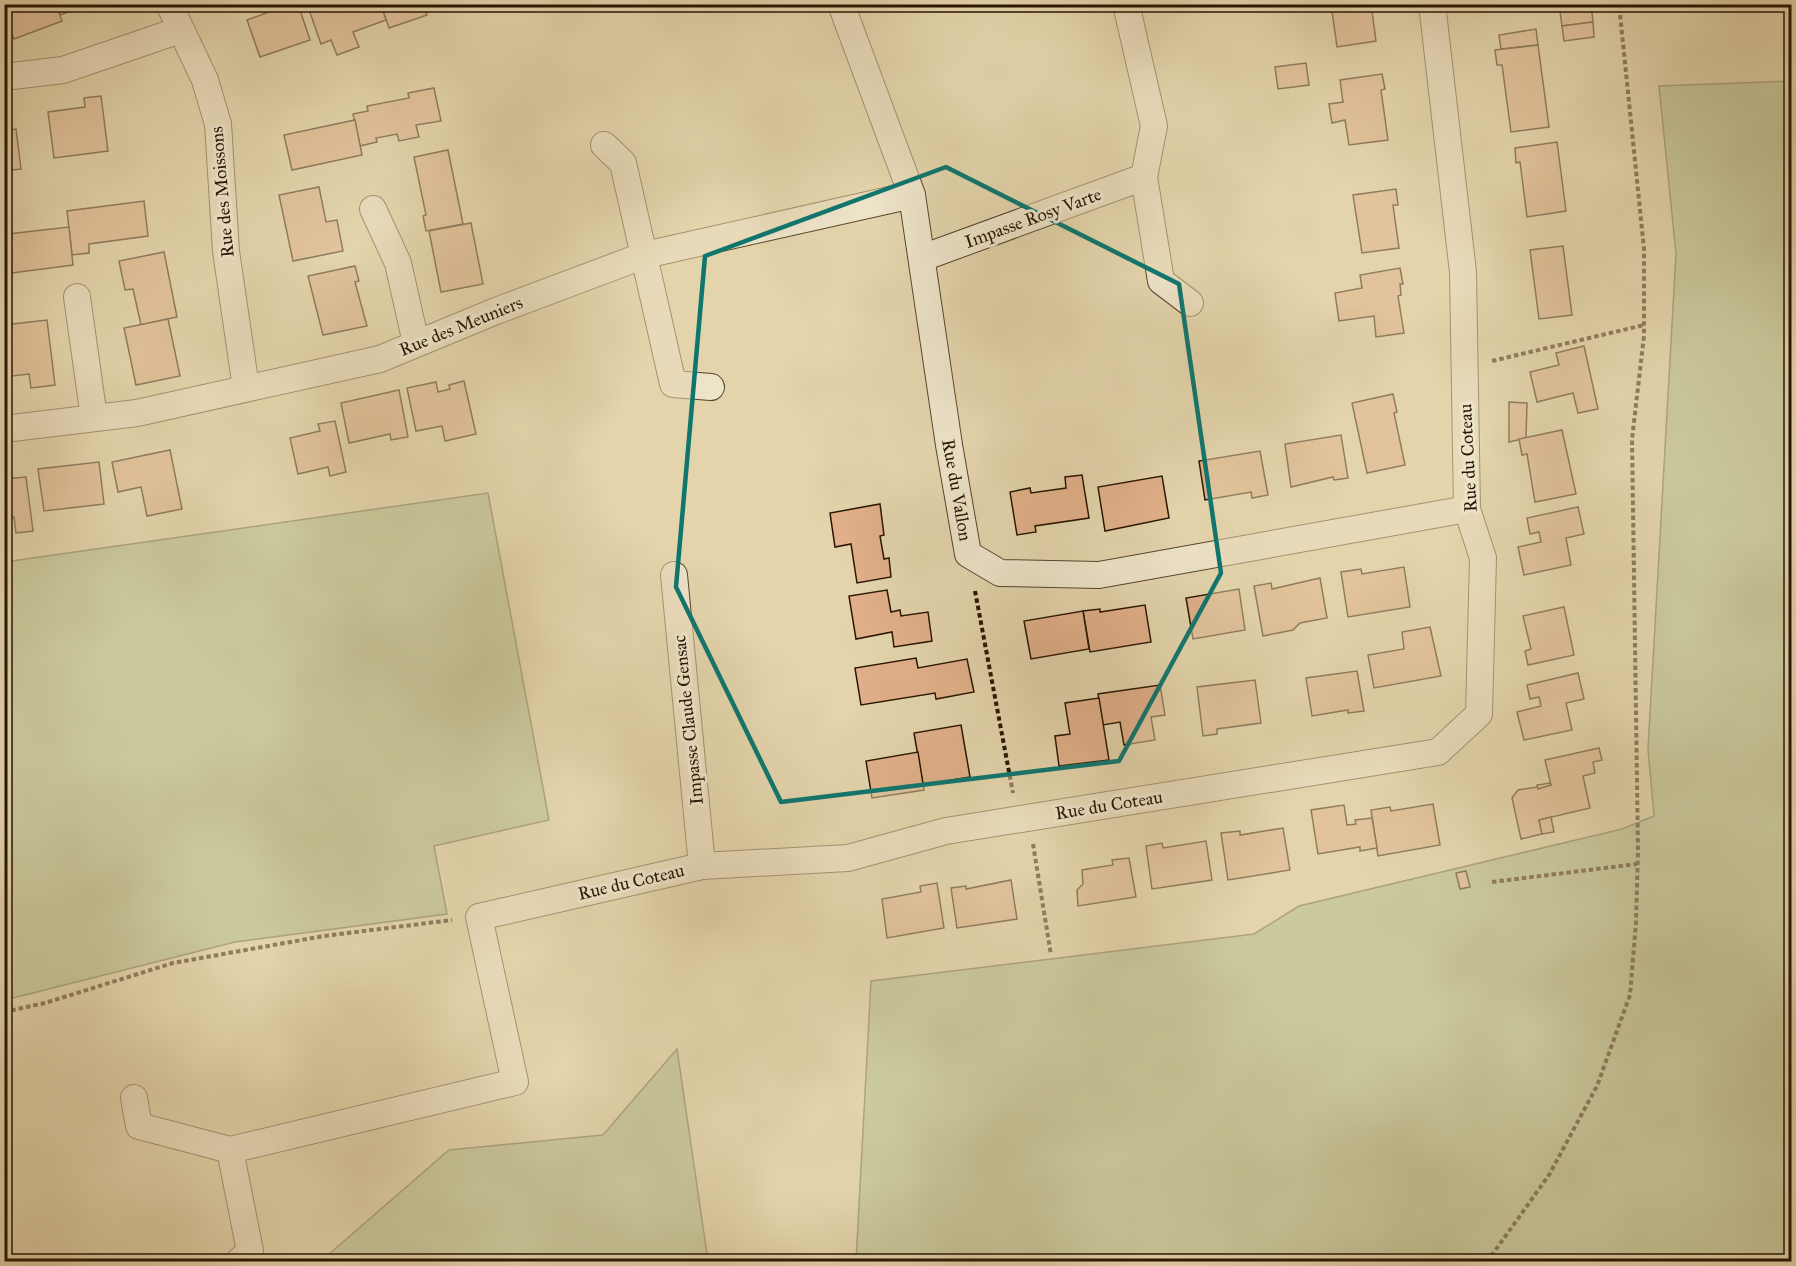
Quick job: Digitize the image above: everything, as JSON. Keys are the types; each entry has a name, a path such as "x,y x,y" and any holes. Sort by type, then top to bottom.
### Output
{"street":[{"name":"Rue des Moissons","path":"169,4 205,80 218,124 226,250 246,388"},
{"name":"Rue du Vallon","path":"841,4 912,195 949,446 968,554 1000,573 1100,574 1467,509"},
{"path":"1126,4 1154,126 1144,177 1161,281 1190,303"},
{"name":"Rue du Coteau","path":"478,916 702,866 848,858 946,831 1438,752 1479,714 1483,558 1467,509 1463,272 1432,4"},
{"path":"4,77 63,70 180,30"},
{"path":"604,145 623,163 673,384 711,387"},
{"name":"Impasse Rosy Varte","path":"922,258 1144,177"},
{"name":"Rue des Meuniers","path":"4,429 137,413 380,359 645,255 912,195"},
{"path":"373,209 399,263 416,343"},
{"path":"77,297 94,418"},
{"name":"Impasse Claude Gensac","path":"674,575 702,866"},
{"path":"134,1098 139,1126 230,1150 515,1082 478,916"},
{"path":"230,1150 250,1251 238,1262"}],"path":[{"path":"1486,1262 1549,1175 1597,1086 1630,995 1637,864 1632,439 1644,325 1644,249 1619,4"},
{"path":"1465,368 1644,325"},
{"path":"968,554 1014,796 1029,818 1051,956"},
{"path":"1492,882 1637,864"},
{"path":"4,1012 45,1003 173,963 324,936 478,916"}],"highlighted area":[{"path":"946,167 1179,284 1221,573 1119,761 781,802 676,587 705,256"}],"green space":[{"path":"1791,81 1791,1261 856,1262 871,981 1254,934 1299,906 1622,829 1654,816 1648,749 1676,254 1659,86"},
{"path":"488,493 549,820 434,846 447,914 235,942 5,1000 5,562"},
{"path":"677,1049 708,1261 321,1261 449,1150 603,1135"}],"building":[{"path":"4,4 56,4 62,21 14,39 4,14"},
{"path":"56,4 90,4 60,15"},
{"path":"291,4 298,4 310,40 260,57 247,20"},
{"path":"307,4 381,4 386,20 353,32 359,47 337,55 331,40 321,44"},
{"path":"381,4 423,4 427,15 389,28"},
{"path":"1331,4 1371,4 1376,41 1337,47"},
{"path":"1559,4 1591,4 1593,22 1562,26"},
{"path":"1593,22 1594,37 1564,41 1562,26"},
{"path":"1536,29 1538,45 1501,49 1499,35"},
{"path":"1538,45 1549,127 1511,132 1502,65 1497,65 1495,50"},
{"path":"1306,63 1309,85 1278,89 1275,67"},
{"path":"1382,74 1385,89 1381,90 1388,140 1349,145 1345,120 1332,123 1329,104 1343,102 1340,80"},
{"path":"434,88 441,121 416,125 419,137 399,141 397,134 376,138 377,142 360,146 353,114 368,111 367,106 409,98 408,93"},
{"path":"101,96 108,151 54,158 48,112 85,107 84,98"},
{"path":"355,120 362,155 292,170 284,135"},
{"path":"16,129 21,169 4,171 4,131"},
{"path":"1557,142 1566,211 1527,217 1520,162 1516,163 1515,148"},
{"path":"448,150 463,224 426,231 423,216 426,215 414,157"},
{"path":"319,187 326,222 337,220 343,251 293,261 279,195"},
{"path":"1396,189 1398,205 1393,205 1399,248 1362,253 1353,195"},
{"path":"144,201 148,236 89,244 89,253 72,255 67,211"},
{"path":"471,223 483,284 441,292 429,231"},
{"path":"69,227 73,265 12,273 8,234"},
{"path":"1563,246 1572,315 1539,319 1530,250"},
{"path":"164,252 177,317 141,325 133,289 125,290 119,261"},
{"path":"355,266 359,281 355,282 367,326 323,335 308,276"},
{"path":"1400,268 1403,284 1400,284 1401,295 1398,296 1404,333 1376,337 1374,316 1339,321 1335,293 1362,288 1360,275"},
{"path":"168,319 180,376 136,385 124,328"},
{"path":"47,320 55,385 31,388 29,374 4,377 4,325"},
{"path":"1584,346 1598,409 1578,413 1573,393 1537,402 1530,372 1559,365 1556,353"},
{"path":"464,381 476,434 445,441 442,426 416,431 407,388 436,382 438,392 450,389 449,385"},
{"path":"399,390 408,437 391,440 390,434 349,443 341,403"},
{"path":"1393,394 1397,412 1394,413 1405,465 1367,473 1352,403"},
{"path":"1509,402 1527,403 1526,438 1509,442"},
{"path":"335,421 346,472 330,476 328,467 298,474 290,438 320,431 318,424"},
{"path":"1562,430 1576,494 1535,502 1527,454 1522,455 1519,439"},
{"path":"1341,435 1348,478 1334,480 1333,477 1291,487 1285,444"},
{"path":"170,450 182,509 147,516 141,487 118,492 112,462"},
{"path":"1260,451 1268,495 1252,498 1251,492 1205,500 1199,461"},
{"path":"99,462 104,504 44,511 38,469"},
{"path":"1082,475 1089,518 1035,526 1036,532 1017,535 1010,492 1030,488 1031,493 1066,488 1065,477"},
{"path":"1162,476 1169,518 1105,531 1098,487"},
{"path":"26,477 33,531 16,533 14,517 4,518 4,479"},
{"path":"880,504 884,535 880,536 884,559 889,558 891,577 857,583 851,544 835,547 830,513"},
{"path":"1578,507 1584,534 1566,538 1571,565 1524,575 1518,547 1541,542 1539,532 1530,534 1527,518"},
{"path":"1404,567 1410,607 1348,617 1341,572 1361,569 1362,574"},
{"path":"1320,578 1327,618 1300,623 1293,630 1263,636 1254,586 1271,583 1272,589"},
{"path":"1239,589 1245,630 1193,639 1186,598"},
{"path":"887,590 891,612 900,610 901,616 928,612 932,641 894,647 892,632 856,639 849,596"},
{"path":"1145,605 1151,642 1090,652 1083,611 1100,609 1100,612"},
{"path":"1564,607 1574,655 1528,665 1525,651 1531,649 1523,616"},
{"path":"1083,611 1089,649 1031,659 1024,621"},
{"path":"1430,627 1441,676 1374,688 1368,655 1404,649 1402,632"},
{"path":"916,658 918,668 967,659 974,692 936,699 935,693 861,705 855,668"},
{"path":"1357,671 1364,711 1348,713 1348,710 1312,716 1306,678"},
{"path":"1578,673 1584,699 1566,703 1572,730 1524,740 1517,712 1541,706 1539,697 1530,699 1527,685"},
{"path":"1255,680 1261,723 1217,729 1217,734 1203,736 1197,687"},
{"path":"1160,685 1165,715 1151,717 1155,740 1124,745 1120,722 1103,725 1098,694"},
{"path":"1099,698 1109,760 1059,766 1055,736 1070,734 1065,703"},
{"path":"961,725 970,777 923,785 914,733"},
{"path":"1599,748 1602,760 1593,762 1595,773 1583,776 1590,808 1539,820 1542,834 1521,839 1512,798 1518,790 1551,785 1545,760"},
{"path":"918,752 924,790 872,798 866,761"},
{"path":"1550,783 1551,785 1538,789 1537,785"},
{"path":"1433,804 1440,845 1378,856 1371,810 1390,807 1391,811"},
{"path":"1344,805 1347,825 1356,824 1355,820 1372,818 1377,848 1360,851 1360,847 1318,854 1311,810"},
{"path":"1551,817 1554,832 1542,834 1539,820"},
{"path":"1283,828 1290,870 1228,880 1221,833 1240,831 1240,835"},
{"path":"1206,841 1212,880 1152,889 1146,846 1162,843 1163,848"},
{"path":"1129,858 1136,897 1078,906 1077,890 1083,884 1082,870 1113,865 1112,860"},
{"path":"1466,871 1470,887 1460,889 1456,873"},
{"path":"1011,880 1017,919 957,928 951,888 966,886 966,889"},
{"path":"937,883 944,928 887,938 882,899 921,892 920,886"}]}
